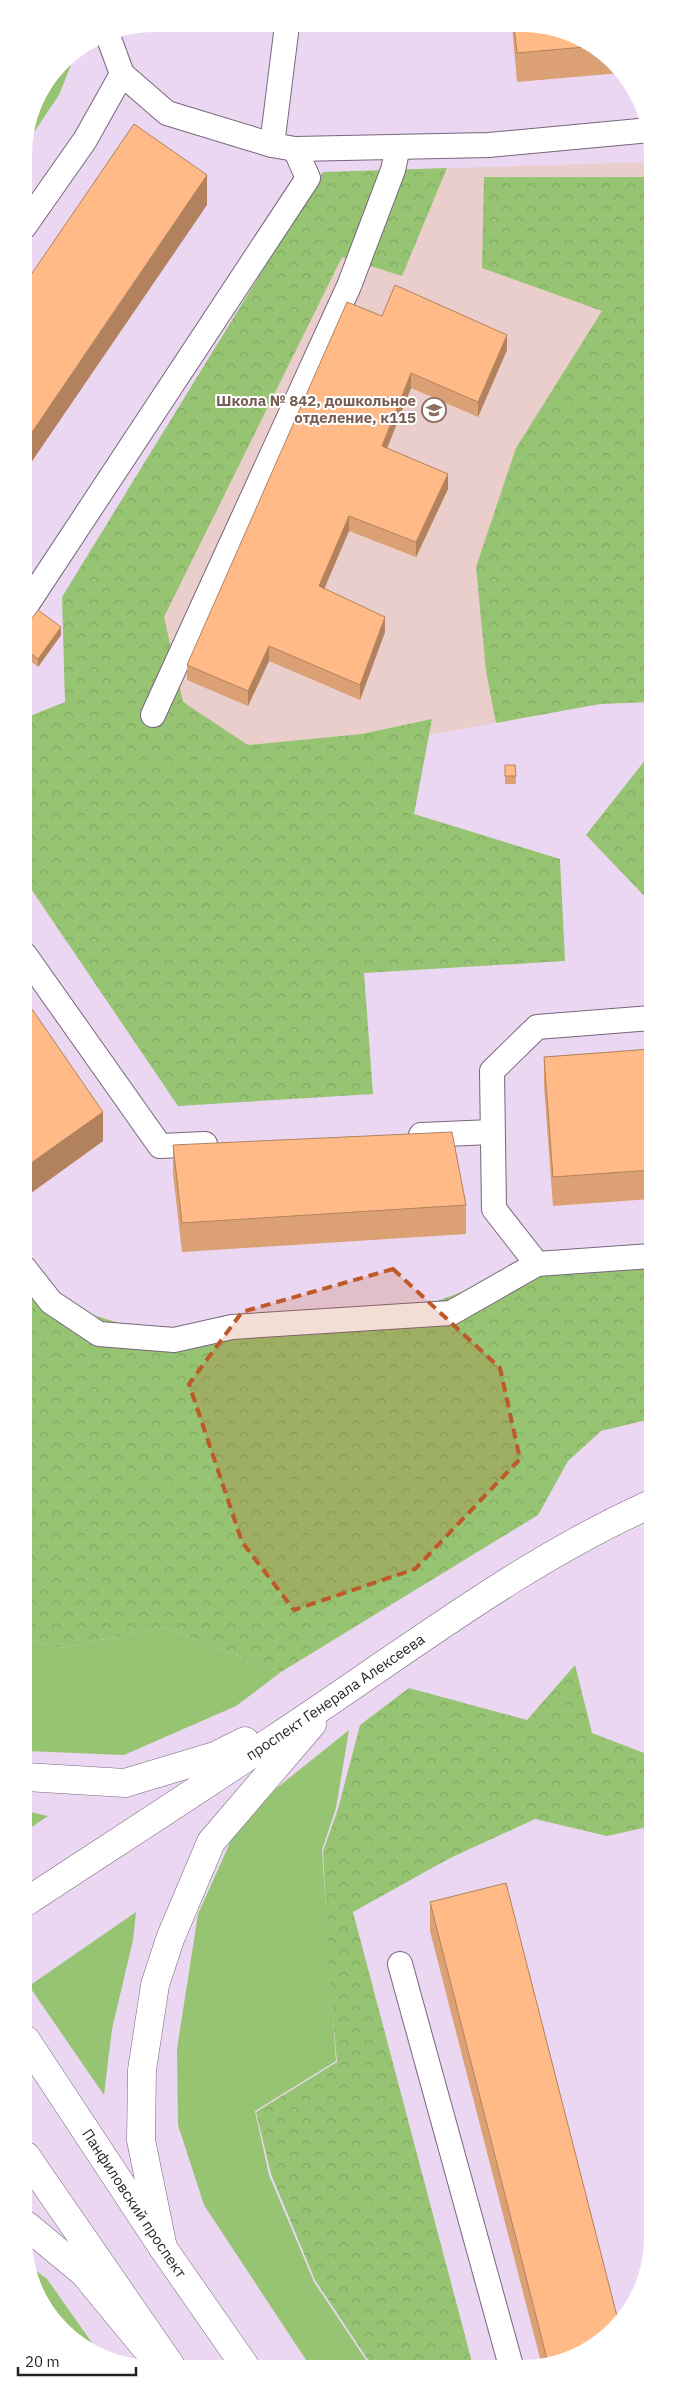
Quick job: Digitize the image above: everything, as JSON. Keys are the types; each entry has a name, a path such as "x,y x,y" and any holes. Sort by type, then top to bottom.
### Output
{"main road":[{"name":"проспект Генерала Алексеева","path":"32,1898 332,1700 449,1618 604,1525 643,1507"},
{"path":"32,1777 125,1783 215,1756 332,1700"},
{"path":"163,2248 141,2140 142,2070 155,1985 170,1939 211,1842 332,1700"},
{"name":"Панфиловский проспект","path":"32,2049 163,2248 241,2360"},
{"path":"32,2165 167,2360"},
{"path":"32,2230 84,2273 156,2360"}],"lane":[{"path":"33,596 308,178 283,147 287,33"},
{"path":"110,41 122,74 167,113 283,147 489,145 641,131"},
{"path":"33,214 85,140 122,74"},
{"path":"153,715 349,286 393,170 398,147"},
{"path":"33,967 160,1146 228,1143"},
{"path":"537,1264 494,1209 492,1072 537,1027 644,1019"},
{"path":"395,1136 492,1132"},
{"path":"32,1278 51,1302 99,1334 174,1340 232,1327 451,1312 537,1264 643,1257"},
{"path":"400,1964 509,2360"}],"highlighted area":[{"path":"393,1269 500,1368 520,1459 415,1569 294,1610 242,1542 189,1384 242,1312"}],"shaded area":[{"name":"Школа № 842, дошкольное отделение, к115","path":"644,162 644,702 600,704 201,776 98,644 393,170"}],"green space":[{"path":"70,67 59,95 35,130 45,101 58,80"},
{"path":"447,168 402,276 342,257 164,617 183,702 248,745 362,734 432,719 414,814 560,859 565,961 364,973 373,1094 178,1106 33,891 33,715 65,702 62,597 323,172"},
{"path":"484,177 644,177 644,702 600,704 496,723 486,671 476,567 516,448 602,311 482,268"},
{"path":"644,762 644,895 586,835"},
{"path":"643,1257 643,1421 601,1431 568,1461 538,1515 281,1672 164,1627 61,1648 32,1641 32,1278 51,1302 174,1340 397,1316 537,1264"},
{"path":"164,1627 281,1672 236,1706 124,1755 32,1751 32,1641 61,1648"},
{"path":"575,1665 592,1733 643,1753 643,1828 607,1836 535,1819 450,1858 353,1912 471,2360 368,2360 315,2280 271,2174 256,2112 337,2062 329,1972 323,1851 338,1809 360,1725 409,1688 527,1720"},
{"path":"349,1730 336,1808 322,1850 336,2061 255,2111 269,2175 314,2282 366,2360 306,2360 204,2205 178,2125 177,2049 198,1914 242,1816"},
{"path":"32,1812 48,1816 32,1827"},
{"path":"136,1912 133,1940 112,2029 104,2095 32,1991 32,1984"},
{"path":"38,2272 47,2279 91,2341 68,2324 58,2312 45,2291"}],"building":[{"path":"515,32 545,35 561,39 579,47 517,53"},
{"path":"134,124 207,175 33,431 33,272"},
{"path":"395,285 507,335 478,402 411,373 382,446 448,474 416,542 349,516 319,586 385,617 360,685 269,646 248,691 187,665 347,302 382,316"},
{"path":"38,610 61,627 38,659 33,655 33,617"},
{"path":"505,765 515,765 516,776 505,776"},
{"path":"33,1010 103,1112 33,1162"},
{"path":"644,1050 644,1171 553,1177 544,1057"},
{"path":"452,1132 466,1205 182,1223 173,1145"},
{"path":"506,1883 616,2314 602,2329 589,2339 568,2350 553,2355 546,2357 430,1902"}],"place":[{"name":"Школа № 842, дошкольное отделение, к115","path":"434,410"}]}
